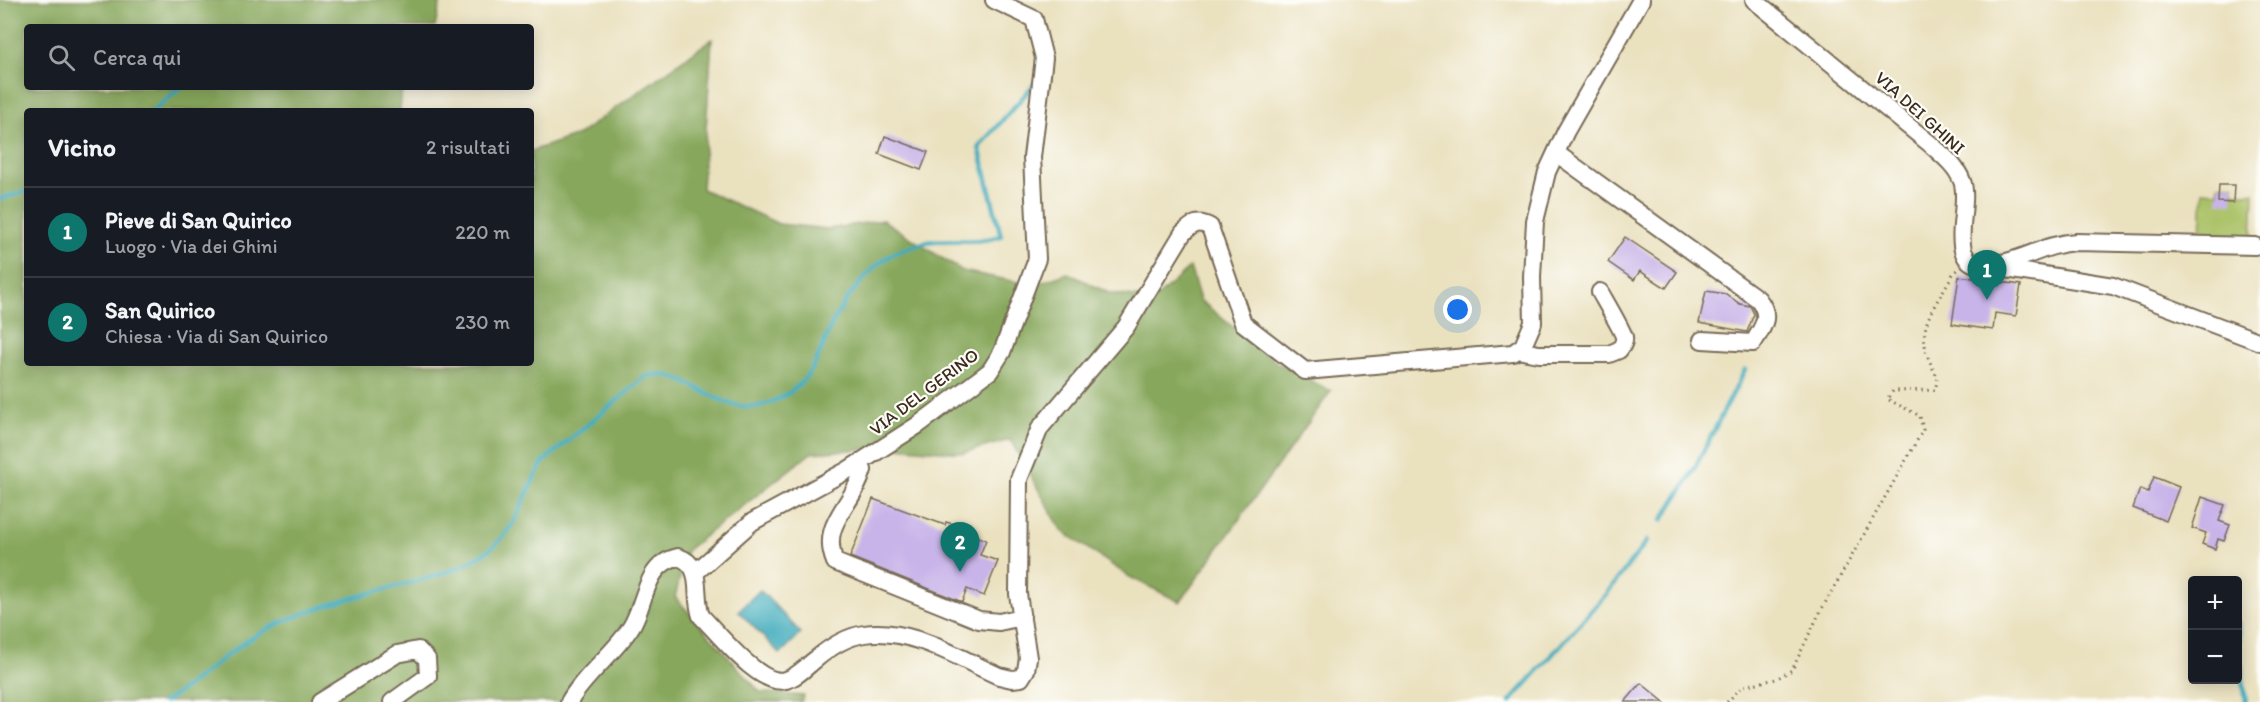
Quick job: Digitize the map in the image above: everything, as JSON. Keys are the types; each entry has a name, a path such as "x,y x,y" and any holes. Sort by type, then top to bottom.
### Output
{"street":[{"name":"VIA DEL GERINO","path":"696,572 752,522 860,463 918,425 990,370 1002,352 1037,259 1032,157 1044,58 1034,19 994,0"},
{"path":"1517,350 1530,334 1533,323 1532,278 1535,221 1547,172 1641,0"},
{"name":"VIA DEI GHINI","path":"1754,0 1953,165 1963,183 1965,205 1960,243 1963,254 1977,263"},
{"path":"1556,153 1758,299 1765,308 1765,323 1753,343 1702,340"},
{"path":"569,702 632,626 645,586 663,564 678,557 686,559 696,572 697,606 701,616 762,676 780,682 795,675 837,644 852,637 886,633 924,643 999,676 1012,679 1021,678 1026,670 1028,658 1022,617 1017,544 1019,479 1040,428 1126,327 1183,232 1193,224 1202,222 1210,227 1243,323 1305,371 1517,350 1539,354 1609,354 1619,351 1624,341 1624,334 1611,315 1600,292"},
{"path":"1977,263 2010,263 2055,243 2255,246"},
{"path":"1977,263 2113,286 2260,342"},
{"path":"860,463 863,470 859,486 832,529 828,546 835,562 979,620 999,622 1022,617"},
{"path":"320,702 398,654 418,650 427,658 428,676 392,702"}],"path":[{"path":"1727,702 1743,686 1776,679 1792,670 1819,614 1923,430 1920,416 1887,399 1893,391 1935,390 1938,378 1925,355 1924,327 1953,274 1977,263"}],"green space":[{"path":"0,0 441,0 436,24 24,24 24,90 402,90 400,108 24,108 24,366 534,366 534,150 578,135 712,39 702,189 779,224 829,229 883,220 962,271 1033,285 1068,273 1109,293 1154,300 1190,267 1200,300 1277,363 1331,391 1180,602 1130,577 1062,531 1010,440 963,453 894,447 811,453 687,550 675,597 760,692 804,696 801,702 0,702"},
{"path":"2219,185 2234,185 2234,193 2254,193 2252,238 2201,236 2203,191 2218,192"}],"water":[{"path":"760,590 801,633 780,654 738,611"}],"building":[{"path":"885,136 928,152 921,170 879,154"},
{"path":"2219,185 2234,185 2233,203 2218,202"},
{"path":"1625,237 1677,272 1666,288 1640,271 1634,280 1608,262"},
{"path":"1959,276 2021,285 2016,316 1995,313 1993,330 1952,324"},
{"path":"1706,291 1726,294 1740,304 1750,306 1754,314 1747,332 1699,323"},
{"path":"2154,477 2179,487 2166,521 2133,508 2140,489 2148,492"},
{"path":"2202,497 2225,505 2219,521 2230,525 2224,541 2218,539 2215,549 2202,544 2206,533 2192,528"},
{"path":"873,499 945,525 946,522 965,528 963,531 986,540 980,555 998,561 984,596 967,589 962,602 850,557"},
{"path":"1641,683 1664,702 1625,702"}],"waterway":[{"path":"164,702 240,645 283,622 331,604 422,580 479,557 500,540 508,530 544,461 645,377 660,375 674,377 719,399 735,405 751,407 769,403 795,389 816,361 832,324 844,304 870,272 889,256 930,242 976,241 1001,236 979,147 1037,81"},
{"path":"156,108 178,90"},
{"path":"0,199 24,192"},
{"path":"1662,520 1690,477 1745,370"},
{"path":"1510,702 1607,593 1647,541"},
{"path":"2239,630 2239,651 2246,702"}],"place":[{"name":"Pieve di San Quirico","path":"1987,300"},
{"name":"San Quirico","path":"960,572"}]}
